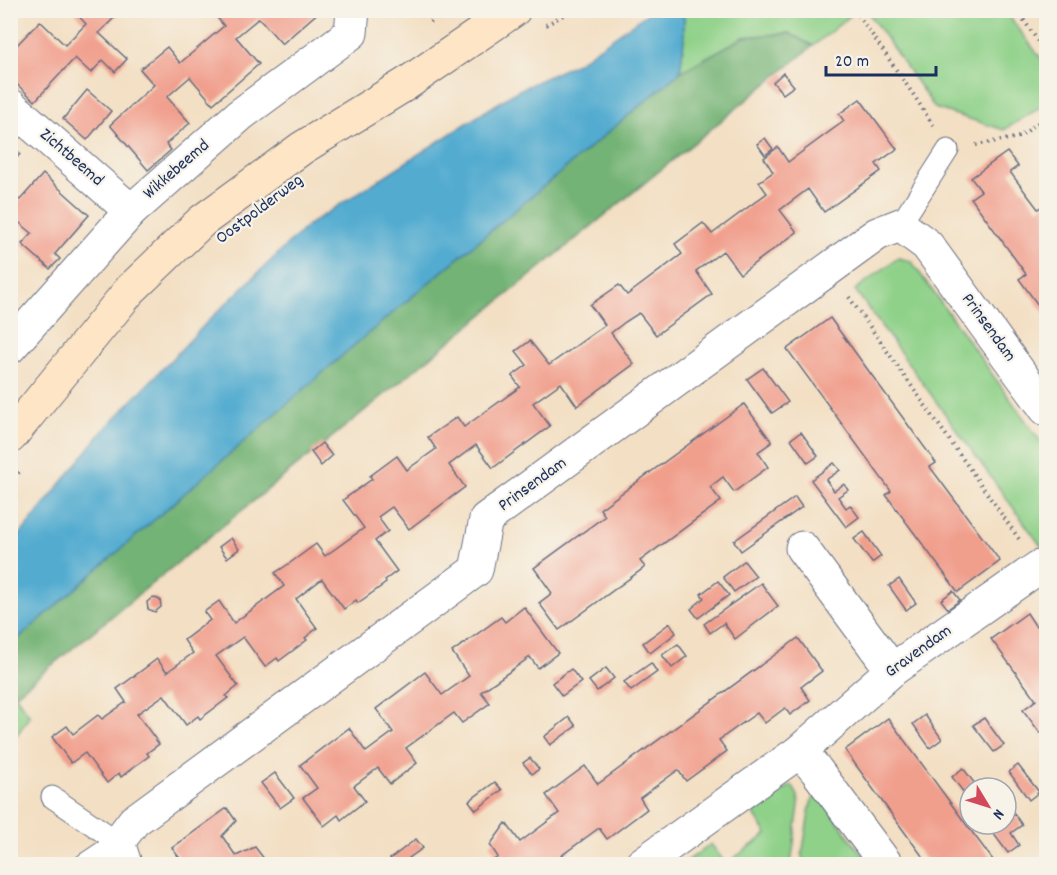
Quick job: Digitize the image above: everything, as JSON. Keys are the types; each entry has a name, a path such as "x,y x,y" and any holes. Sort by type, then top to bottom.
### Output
{"street":[{"name":"Wikkebeemd","path":"10,347 131,211 240,115 351,33 353,10"},
{"name":"Oostpolderweg","path":"406,84 482,10"},
{"name":"Oostpolderweg","path":"17,451 130,290 202,221 302,148 406,84 514,10"},
{"name":"Zichtbeemd","path":"10,105 131,211"},
{"name":"Prinsendam","path":"121,853 134,821 476,570 486,519 877,234 900,225 927,245 1047,409"},
{"path":"802,548 892,670"},
{"name":"Gravendam","path":"642,864 800,751 892,670 1043,566"},
{"path":"800,751 886,864"}],"lane":[{"path":"900,225 948,150"},
{"path":"52,797 121,853"},
{"name":"Prinsendam","path":"85,864 121,853"}],"path":[{"path":"545,26 572,10"},
{"path":"855,10 915,97 948,150 1019,137 1047,117"},
{"path":"1017,10 1047,53"},
{"path":"829,268 1043,566"},
{"path":"10,482 17,451"}],"green space":[{"path":"678,11 856,11 813,46 789,33 744,37 680,72 684,17"},
{"path":"867,11 1005,11 1046,65 1046,104 1004,130 935,108"},
{"path":"789,33 813,46 15,695 11,688 10,645 359,341 680,72 744,37"},
{"path":"898,258 911,261 1046,449 1046,542 1041,546 855,290"},
{"path":"10,688 30,716 11,743 10,743"},
{"path":"792,785 798,796 799,805 791,864 726,864 767,834 753,813"},
{"path":"818,794 869,864 803,864 802,855 810,807 812,800"},
{"path":"711,844 726,864 683,864"}],"water":[{"path":"651,11 678,11 684,17 680,72 359,341 11,645 11,546 102,432 209,320 308,225 517,91 577,63"}],"building":[{"path":"73,10 122,10 99,33 127,59 115,72 103,60 91,73 75,58 35,101 10,78 10,52 40,21 65,45 86,24"},
{"path":"211,10 321,10 282,44 259,18 236,37 259,64 213,104 190,77 167,97 190,123 166,144 171,150 148,170 110,125 154,85 140,69 167,47 180,63 224,26"},
{"path":"783,73 794,86 783,94 773,82"},
{"path":"87,90 111,111 87,140 63,119"},
{"path":"860,99 897,149 876,164 881,171 824,212 808,189 780,210 797,232 740,274 723,251 696,271 712,294 656,335 639,313 625,322 611,333 634,364 577,406 561,383 533,403 550,426 493,468 476,445 449,465 465,487 409,529 392,507 378,517 388,531 375,541 397,571 385,580 386,583 358,603 356,600 344,609 322,579 296,599 317,628 305,638 307,640 279,661 277,658 265,667 243,637 216,656 238,686 226,696 228,698 200,719 198,716 186,725 164,695 137,714 159,744 147,753 149,756 121,777 119,773 107,783 85,753 71,763 52,737 67,726 73,734 98,715 102,719 126,702 117,689 157,659 167,672 193,653 184,640 210,620 204,612 219,601 234,623 284,586 275,573 316,544 325,556 364,528 343,500 372,479 370,476 397,456 407,470 436,449 428,437 457,417 464,427 520,387 512,376 527,365 516,351 530,341 549,365 605,325 590,305 619,285 627,295 682,254 675,244 703,223 712,234 767,193 759,182 773,172 764,158 778,147 788,162 844,121 839,114"},
{"path":"765,138 773,149 765,155 757,144"},
{"path":"10,145 20,154 10,165"},
{"path":"1007,152 1018,166 1010,172 1038,209 1046,203 1046,316 1019,279 1026,274 971,198 981,191 971,178"},
{"path":"43,174 89,215 55,254 60,259 50,269 22,244 32,233 10,215 10,192 20,200"},
{"path":"830,318 936,463 930,467 1000,561 958,592 886,495 891,491 787,349"},
{"path":"763,368 788,402 772,413 747,379"},
{"path":"744,404 772,442 758,452 768,467 734,492 723,477 710,487 721,501 640,561 645,567 559,630 539,603 552,593 534,568 605,516 600,509"},
{"path":"801,432 818,456 808,463 791,439"},
{"path":"322,443 332,456 321,466 311,452"},
{"path":"834,463 840,470 826,480 834,491 844,484 848,490 838,497 846,508 850,505 859,517 846,527 811,480"},
{"path":"795,497 802,507 741,551 734,541"},
{"path":"864,532 881,556 872,563 854,539"},
{"path":"231,538 239,549 227,558 219,547"},
{"path":"744,561 756,576 734,592 723,577"},
{"path":"899,579 916,603 906,610 889,586"},
{"path":"718,581 729,595 698,618 691,609 704,598 701,594"},
{"path":"761,583 778,606 735,639 724,623 710,633 704,624"},
{"path":"953,591 960,600 948,609 941,600"},
{"path":"153,597 160,600 161,607 155,612 148,609 147,602"},
{"path":"524,607 558,653 538,668 530,657 481,692 490,703 462,723 454,713 406,748 417,763 390,784 378,768 354,786 365,801 341,820 338,815 324,826 303,798 317,788 300,765 349,728 366,752 393,732 376,709 425,672 442,695 469,676 452,652 501,617 505,622"},
{"path":"1027,613 1036,627 1046,621 1046,728 1040,733 1023,710 1036,700 991,639"},
{"path":"670,623 676,633 650,653 643,643"},
{"path":"798,638 822,671 801,687 810,700 790,715 785,708 765,723 757,713 719,740 727,751 686,781 678,770 640,798 647,809 607,839 599,828 561,856 567,864 488,864 498,857 490,845 506,823 520,842 559,813 546,795 585,766 598,784"},
{"path":"678,644 687,656 672,668 662,655"},
{"path":"651,663 657,672 631,691 624,682"},
{"path":"606,668 614,678 597,691 589,681"},
{"path":"571,669 581,682 562,696 552,683"},
{"path":"925,715 942,739 930,748 913,724"},
{"path":"569,717 576,726 550,745 544,737"},
{"path":"888,718 958,813 958,836 975,836 996,864 928,864 845,750"},
{"path":"984,718 1004,745 994,752 973,725"},
{"path":"530,758 539,769 532,774 523,763"},
{"path":"1018,765 1039,792 1029,800 1018,785 1018,776 1012,776 1009,772"},
{"path":"963,768 969,776 958,776 958,785 952,777"},
{"path":"275,773 294,798 280,808 261,783"},
{"path":"495,782 502,790 476,810 469,801"},
{"path":"227,808 236,821 222,836 236,856 255,847 268,864 184,864 172,848"},
{"path":"995,836 1013,836 1019,845 1008,853"},
{"path":"416,839 423,848 409,858 414,864 394,864 390,859"}]}
